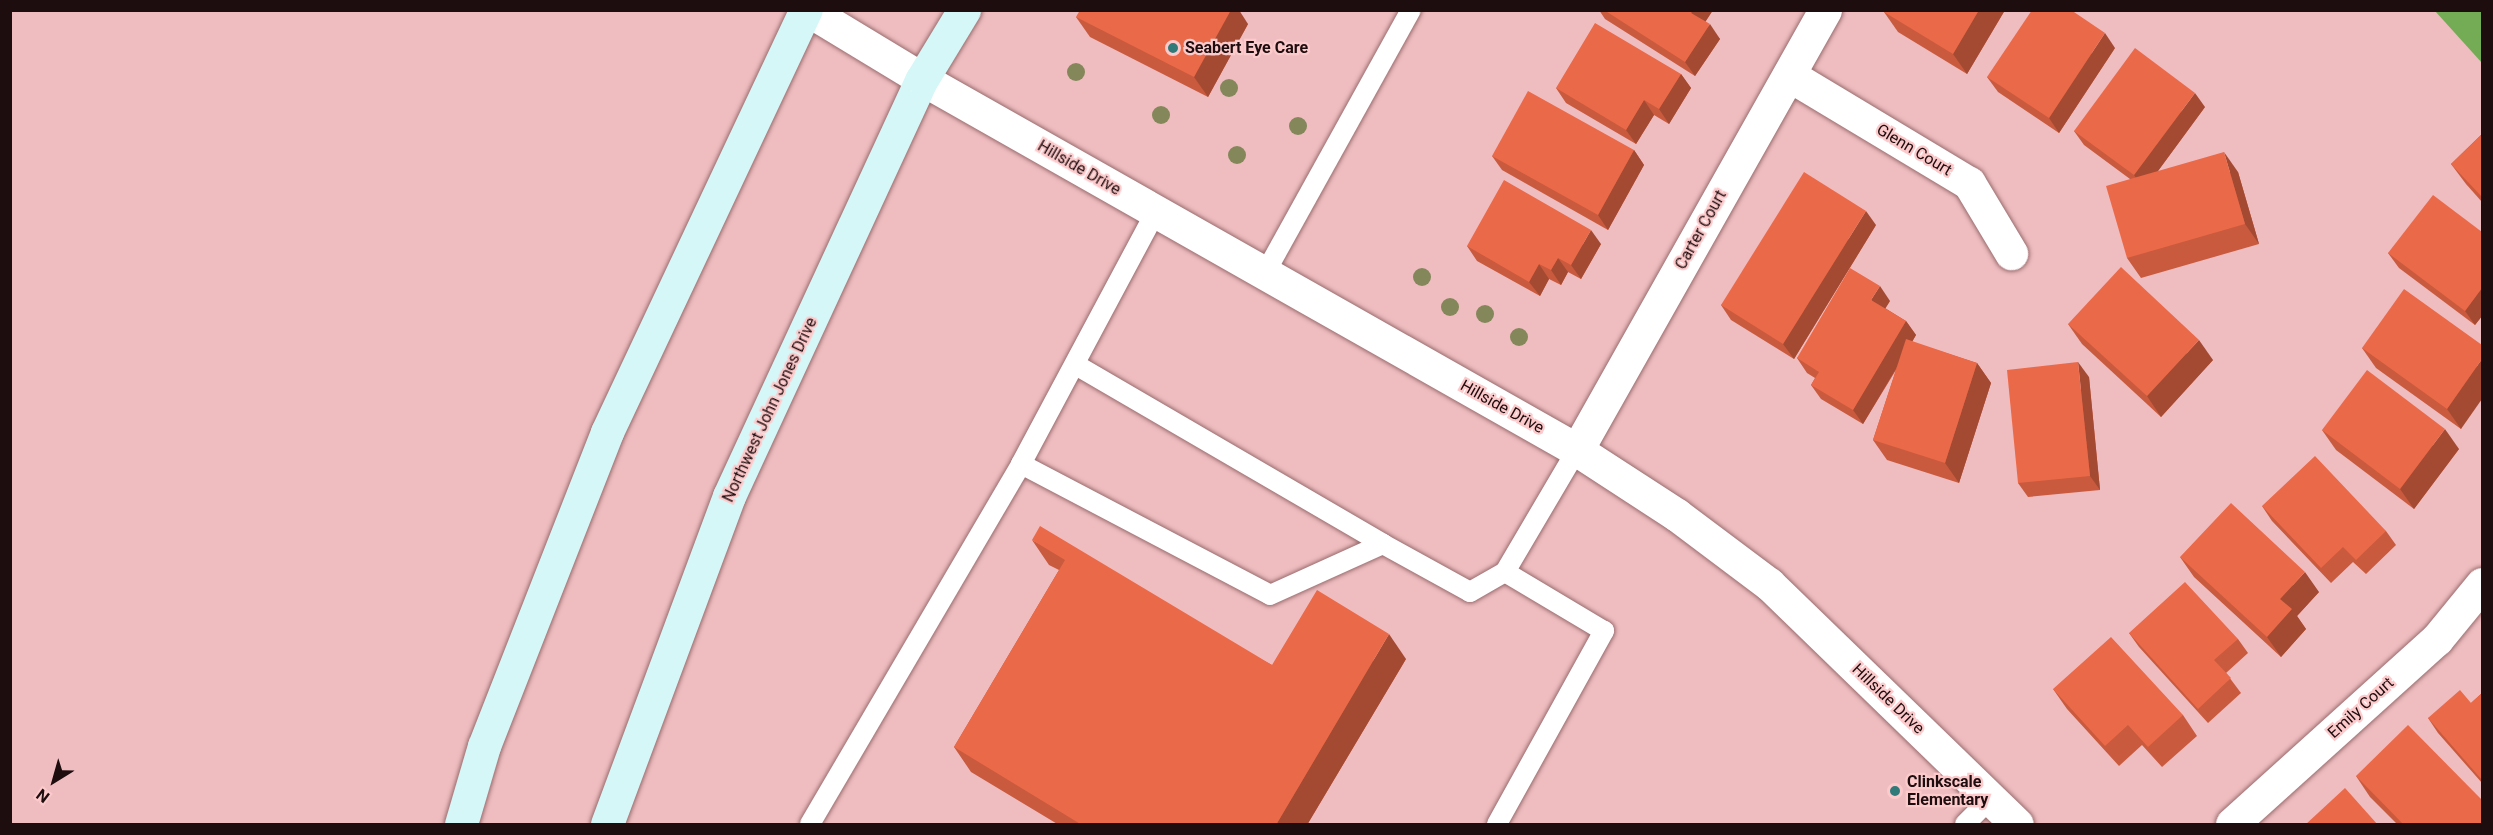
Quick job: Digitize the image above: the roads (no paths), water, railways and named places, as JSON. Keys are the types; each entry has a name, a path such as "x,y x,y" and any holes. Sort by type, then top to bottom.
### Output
{"main road":[{"path":"461,825 484,746 607,432 807,10"},
{"name":"Northwest John Jones Drive","path":"607,825 729,496 922,79 964,10"}],"street":[{"name":"Hillside Drive","path":"807,10 1155,213 1577,450 1769,584 2017,825"},
{"name":"Carter Court","path":"1577,450 1825,10"},
{"name":"Glenn Court","path":"1789,75 1969,183 2011,253"},
{"name":"Emily Court","path":"2232,825 2437,639 2482,584"}],"lane":[{"path":"1264,274 1411,10"},
{"path":"810,825 1022,464 1155,213"},
{"path":"1076,365 1383,544 1470,591 1505,572 1577,450"},
{"path":"1022,464 1270,595 1383,544"},
{"path":"1497,825 1604,631 1505,572"},
{"path":"1965,825 1991,798"}],"place":[{"name":"Seabert Eye Care","path":"1173,48"},
{"name":"Clinkscale Elementary","path":"1895,791"}]}
